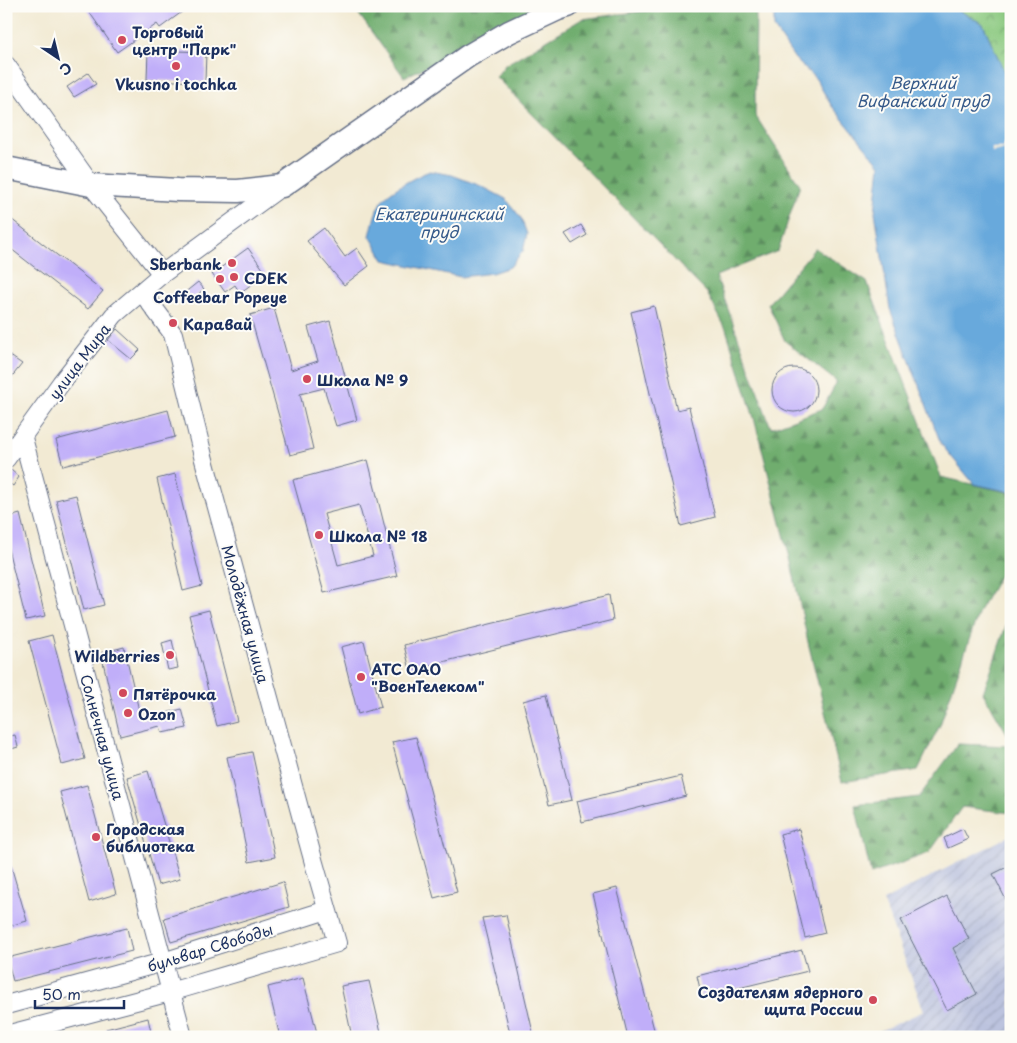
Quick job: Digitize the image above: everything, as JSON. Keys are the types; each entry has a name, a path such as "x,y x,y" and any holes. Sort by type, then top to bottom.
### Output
{"main road":[{"path":"6,168 91,184 178,190 238,191 282,186 468,56 509,32 568,6"}],"street":[{"path":"6,65 91,184 162,274"},
{"name":"улица Мира","path":"6,459 23,438 60,383 109,321 162,274 282,186"},
{"name":"Молодёжная улица","path":"142,292 173,334 203,456 337,943"},
{"name":"Солнечная улица","path":"23,438 183,1037"},
{"name":"бульвар Свободы","path":"6,1005 163,962 327,910"},
{"name":"бульвар Свободы","path":"6,1035 170,992 337,943"}],"shaded area":[{"path":"1011,835 1011,1037 866,1037 924,1011 883,901"}],"green space":[{"path":"353,6 558,6 404,77"},
{"path":"683,6 756,6 755,115 800,185 778,251 716,276 771,428 822,409 837,382 785,341 768,304 815,248 867,282 941,477 1011,493 1011,556 979,611 940,725 918,770 842,782 790,558 754,418 726,329 707,293 496,77 505,65 582,19"},
{"path":"951,6 1011,6 1011,104 1007,78 983,24"},
{"path":"1011,611 1011,740 983,693"},
{"path":"958,744 1011,746 1011,813 962,807 929,853 871,874 855,805 919,797"}],"water":[{"name":"Верхний Вифанский пруд","path":"774,6 951,6 983,24 1007,78 1011,104 1011,492 974,484 941,444 890,309 875,212 880,165 831,105 816,79 795,59 774,28"},
{"name":"Екатерининский пруд","path":"430,171 452,175 481,186 506,199 521,218 527,234 523,251 510,267 492,273 461,277 384,260 370,236 380,203 398,187"}],"pier":[{"path":"1009,143 1011,165 1007,166 1005,149 992,152 992,148 1004,148 1004,144"}],"building":[{"name":"Торговый центр \"Парк\"","path":"85,6 190,6 160,28 157,24 117,52"},
{"name":"Vkusno i tochka","path":"148,50 206,52 205,82 147,80"},
{"path":"88,73 96,84 74,97 67,87"},
{"path":"6,215 103,291 88,309 6,245"},
{"path":"581,225 587,235 572,244 565,234"},
{"path":"324,228 345,257 357,248 369,266 344,285 307,241"},
{"path":"248,248 266,273 240,293 235,285 225,292 212,274"},
{"path":"198,282 204,289 190,301 183,294"},
{"path":"654,306 677,410 689,407 715,517 681,526 631,312"},
{"name":"Школа № 9","path":"274,308 291,370 318,361 308,327 330,321 357,420 336,426 324,388 300,394 313,449 290,455 250,315"},
{"path":"117,329 140,350 131,359 108,340"},
{"path":"6,353 22,364 6,384"},
{"path":"790,368 798,368 810,374 816,390 810,406 798,412 790,412 778,406 772,394 772,386 778,374"},
{"path":"168,410 175,437 63,466 56,440"},
{"name":"Школа № 18","path":"368,460 397,576 324,593 293,480","holes":["359,505 373,556 338,565 324,514"]},
{"path":"11,470 19,477 13,486 6,481 6,475"},
{"path":"175,474 202,586 183,591 157,479"},
{"path":"76,495 104,605 84,610 56,500"},
{"path":"20,514 45,616 26,620 6,541 6,518"},
{"path":"609,595 613,620 410,670 404,645"},
{"path":"209,610 237,721 217,726 189,615"},
{"path":"52,635 85,759 62,765 29,641"},
{"name":"Wildberries","path":"172,640 178,668 168,670 162,643"},
{"name":"АТС ОАО \"ВоенТелеком\"","path":"364,641 381,707 358,714 341,647"},
{"path":"124,647 141,719 182,709 187,728 162,733 160,726 120,736 101,653"},
{"path":"546,695 572,800 549,805 523,701"},
{"path":"15,735 18,747 8,750 6,737"},
{"path":"416,737 457,892 434,898 392,742"},
{"path":"252,752 275,857 249,862 227,757"},
{"path":"148,771 180,879 158,885 127,777"},
{"path":"681,776 686,796 582,822 577,801"},
{"path":"87,785 116,894 89,902 60,792"},
{"path":"799,829 825,933 805,938 780,834"},
{"path":"963,829 968,839 948,848 944,838"},
{"path":"6,859 9,859 27,921 6,927"},
{"path":"1011,865 1011,910 993,874"},
{"path":"283,882 289,907 171,942 164,918"},
{"path":"617,888 656,1037 628,1037 593,894"},
{"path":"947,896 969,939 953,948 977,994 947,1010 901,920"},
{"path":"506,915 534,1037 511,1037 482,918"},
{"path":"127,928 132,951 13,981 7,958"},
{"path":"802,950 808,971 702,997 697,976"},
{"path":"303,978 318,1037 280,1037 268,987"},
{"path":"369,981 381,1032 352,1037 341,986"},
{"path":"148,1018 152,1037 108,1037 106,1029"}],"place":[{"name":"Торговый центр \"Парк\"","path":"122,40"},
{"name":"Vkusno i tochka","path":"176,66"},
{"name":"Sberbank","path":"232,263"},
{"name":"CDEK","path":"234,277"},
{"name":"Coffeebar Popeye","path":"220,279"},
{"name":"Каравай","path":"173,323"},
{"name":"Школа № 9","path":"307,379"},
{"name":"Школа № 18","path":"319,535"},
{"name":"Wildberries","path":"170,655"},
{"name":"АТС ОАО \"ВоенТелеком\"","path":"361,677"},
{"name":"Пятёрочка","path":"123,693"},
{"name":"Ozon","path":"128,713"},
{"name":"Городская библиотека","path":"96,837"},
{"name":"Создателям ядерного щита России","path":"873,1000"}]}
